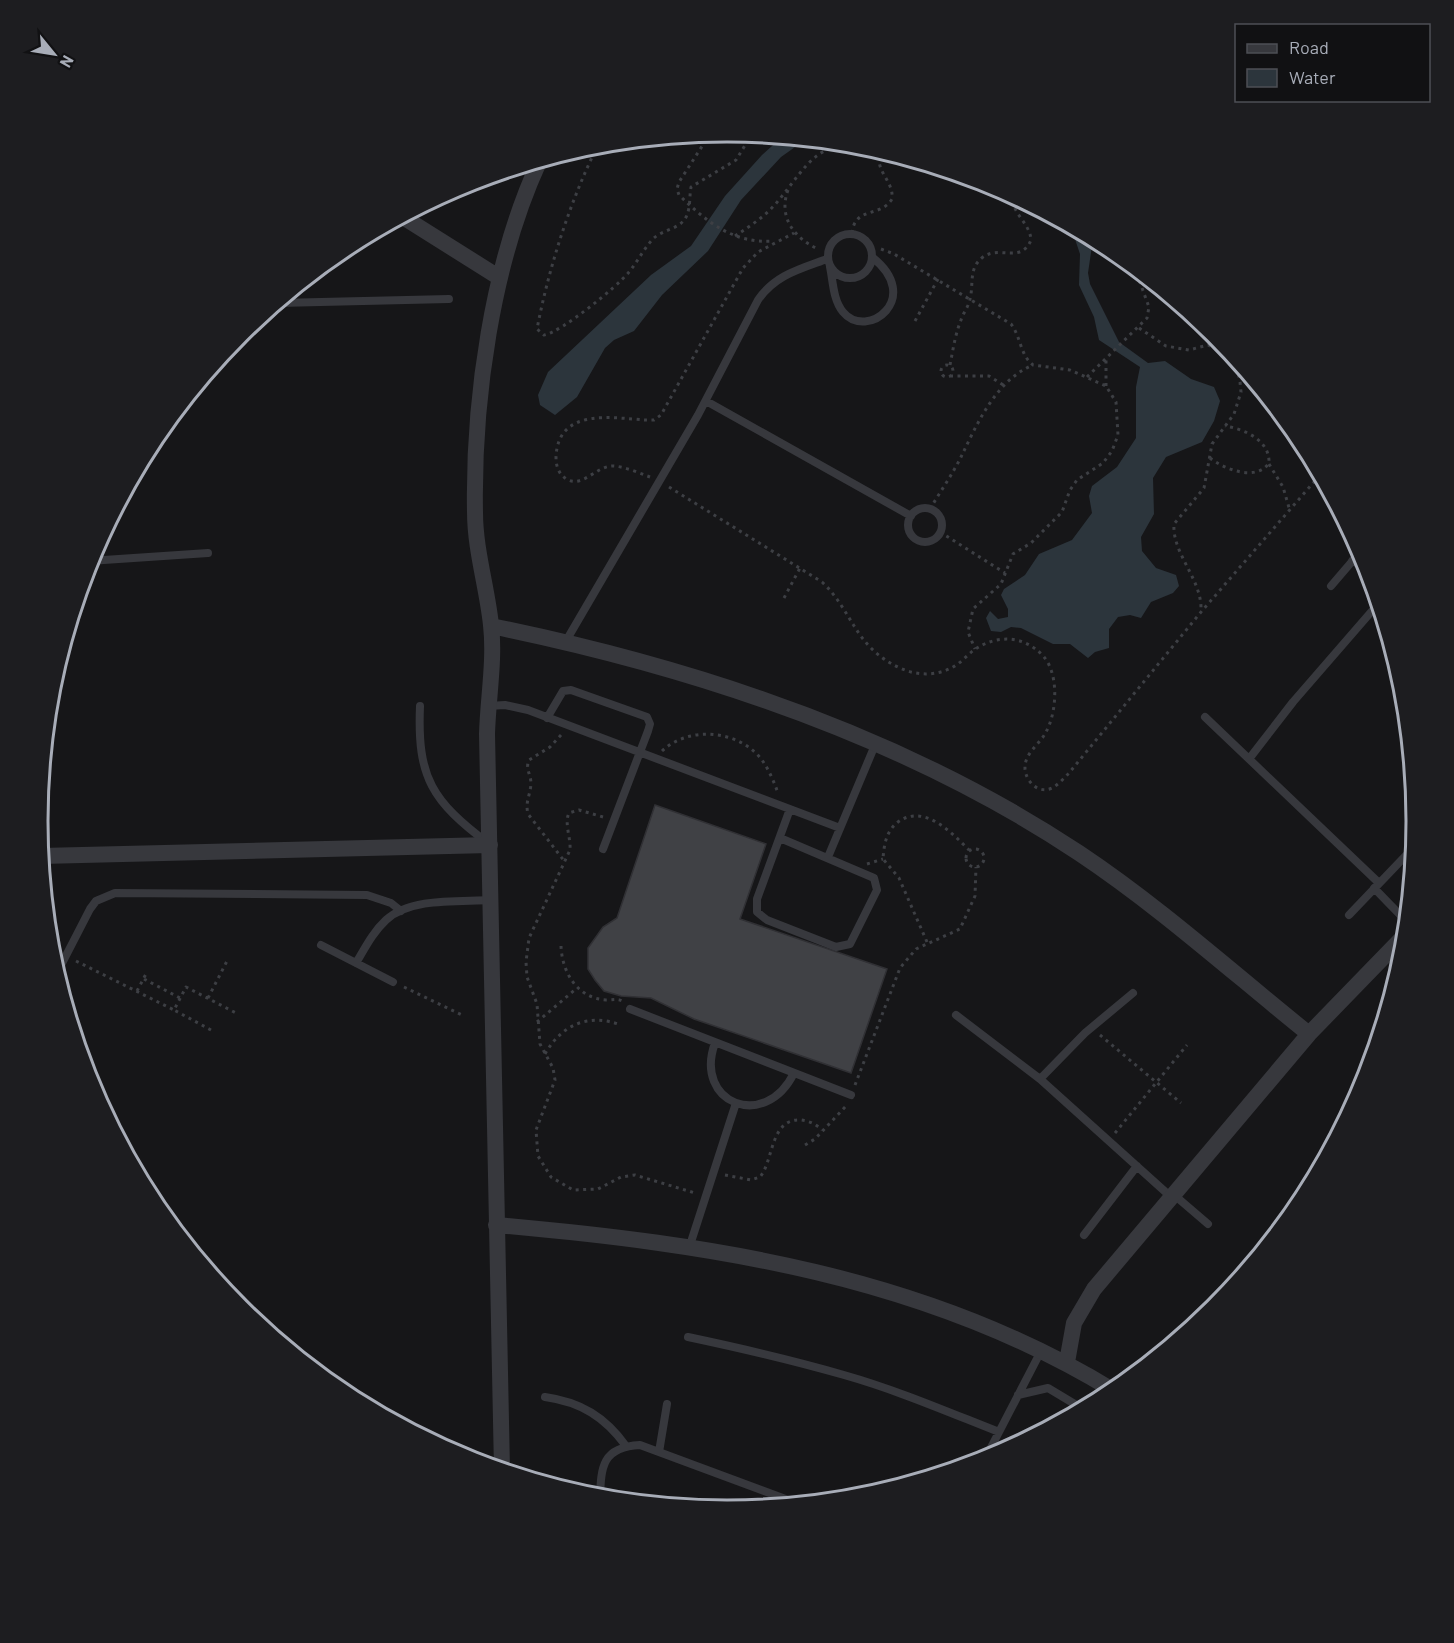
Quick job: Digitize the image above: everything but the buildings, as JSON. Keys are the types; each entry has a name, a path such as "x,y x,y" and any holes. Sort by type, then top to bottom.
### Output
{"street":[{"path":"502,1461 488,706 491,626 478,552 475,471 481,391 500,278 512,232 536,171"},
{"path":"410,222 500,278"},
{"path":"491,626 566,641 699,677 762,699 952,780 1017,814 1080,853 1139,897 1309,1034"},
{"path":"49,856 490,844"},
{"path":"1067,1362 1074,1323 1083,1306 1171,1195 1309,1034 1394,946"},
{"path":"496,1225 690,1245 850,1280 923,1303 1041,1351 1067,1362 1105,1385"}],"lane":[{"path":"828,260 837,274 855,278 869,266 872,257 871,248 860,236 852,233 835,238 828,260 837,301 843,312 852,320 864,322 876,319 892,302 894,291 887,270 872,257"},
{"path":"566,641 706,401 754,306 767,287 779,278 828,260"},
{"path":"289,303 449,299"},
{"path":"706,401 911,516"},
{"path":"920,509 930,509 939,516 940,532 928,542 917,540 908,527 911,516 920,509"},
{"path":"101,560 208,553"},
{"path":"1331,586 1352,561"},
{"path":"1250,759 1293,702 1372,611"},
{"path":"547,718 556,698 562,691 571,690 640,713 647,717 650,724 603,849"},
{"path":"420,706 420,758 433,789 458,821 490,844"},
{"path":"488,706 516,706 840,828"},
{"path":"1205,717 1377,886 1400,913"},
{"path":"828,857 874,745"},
{"path":"780,838 869,874 877,884 875,897 855,939 844,948 767,920 757,912 757,899 780,838 786,808"},
{"path":"1349,915 1405,856"},
{"path":"63,962 96,901 114,892 368,895 391,903 401,911"},
{"path":"356,963 377,929 401,911 416,906 491,900"},
{"path":"321,945 393,982"},
{"path":"1040,1079 1091,1027 1133,993"},
{"path":"630,1010 851,1095"},
{"path":"956,1015 1040,1079 1108,1141 1208,1224"},
{"path":"715,1043 711,1055 712,1078 718,1089 736,1103 759,1106 770,1102 787,1087 794,1073"},
{"path":"690,1245 736,1103"},
{"path":"1084,1234 1137,1166"},
{"path":"688,1337 767,1354 846,1375 999,1432"},
{"path":"991,1447 1041,1351"},
{"path":"1018,1395 1038,1389 1048,1389 1075,1404"},
{"path":"544,1397 564,1400 591,1412 615,1430 626,1446"},
{"path":"659,1452 667,1404"},
{"path":"600,1488 601,1473 606,1460 615,1451 626,1446 640,1445 783,1498"}],"path":[{"path":"705,143 677,189 679,195 732,236 747,241 776,240"},
{"path":"591,157 557,254 539,320 539,332 552,334 616,286 651,241 660,233 680,225 690,205 691,187 736,160 747,143"},
{"path":"732,236 762,217 810,160 829,150"},
{"path":"852,233 857,218 864,213 880,210 892,199 890,183 879,167 879,161"},
{"path":"789,186 784,210 794,233 828,260"},
{"path":"951,376 954,370 950,365 957,330 971,298 973,269 984,256 1001,252 1015,254 1028,247 1030,233 1014,207"},
{"path":"794,233 776,240 758,252 743,268 661,415 654,420 591,417 575,424 559,442 556,466 562,476 571,481 582,481 602,468 614,466 660,481 800,568 831,590 859,636 872,649 900,668 918,674 937,674 955,667 975,649 1009,638 1023,641 1044,657 1052,676 1053,711 1046,733 1026,759 1026,777 1038,788 1050,789 1069,773 1201,612 1315,481"},
{"path":"871,248 894,254 1011,324 1018,334 1025,357 1033,365"},
{"path":"915,321 938,279"},
{"path":"1088,377 1148,318 1149,307 1140,283"},
{"path":"1139,328 1166,346 1189,350 1208,345 1214,349"},
{"path":"1106,386 1107,358"},
{"path":"950,365 944,365 940,371 944,377 989,376 1005,386"},
{"path":"930,509 976,425 1015,374 1033,365 1062,368 1106,386 1116,402 1118,416 1118,435 1112,451 1103,463 1077,480 1070,490 1062,512 1031,543 1014,554 1002,584 977,604 971,614 968,632 975,649"},
{"path":"1201,612 1202,597 1176,540 1174,524 1204,488 1215,437 1234,414 1241,392 1238,375"},
{"path":"1225,426 1248,432 1258,440 1269,456 1269,463 1283,487 1290,511"},
{"path":"1210,458 1225,468 1243,472 1259,471 1269,463"},
{"path":"940,532 1005,573"},
{"path":"784,598 800,568"},
{"path":"566,863 528,814 526,806 530,789 527,770 529,760 550,747 568,726"},
{"path":"653,758 668,746 686,737 707,734 727,736 746,745 761,759 772,776 786,808"},
{"path":"613,824 588,811 573,810 569,813 567,823 571,836 566,863 530,938 527,977 537,1004 540,1044 553,1068 555,1080 540,1118 535,1143 540,1162 551,1177 573,1190 598,1190 621,1177 635,1174 706,1197"},
{"path":"927,942 905,895 902,883 883,859 885,840 895,824 903,818 922,815 942,826 969,850"},
{"path":"977,848 983,853 983,863 976,867 969,866 965,860 969,850 977,848"},
{"path":"805,1145 815,1139 842,1113 897,973 907,957 927,942 954,934 964,923 975,896 976,867"},
{"path":"561,946 562,961 568,976 578,988 590,996 605,1000 620,1000 630,1010"},
{"path":"66,956 211,1030"},
{"path":"208,998 227,961"},
{"path":"137,992 147,972"},
{"path":"144,979 180,998"},
{"path":"393,982 464,1016"},
{"path":"174,1010 186,987 236,1013"},
{"path":"537,1022 578,988"},
{"path":"546,1054 560,1033 583,1020 596,1019 621,1025"},
{"path":"1091,1027 1181,1103"},
{"path":"1108,1141 1187,1045"},
{"path":"714,1173 756,1179 763,1173 774,1138 788,1122 799,1120 810,1122 822,1130"}],"water":[{"path":"774,144 796,146 781,157 741,200 708,251 662,295 634,331 614,340 605,348 577,397 555,415 540,405 538,395 548,372 651,275 691,246 725,196"},
{"path":"1075,238 1092,249 1088,273 1090,284 1119,342 1148,363 1165,361 1191,379 1214,387 1220,401 1214,421 1202,442 1166,457 1153,478 1154,514 1141,537 1142,551 1156,568 1176,575 1179,586 1173,593 1151,602 1141,618 1130,615 1118,617 1109,629 1109,648 1095,652 1088,658 1070,644 1053,644 1021,628 1011,627 1001,632 991,631 986,618 990,611 998,619 1008,617 1008,609 1001,595 1004,589 1025,575 1039,554 1072,540 1092,513 1089,496 1092,486 1117,467 1136,438 1136,387 1140,367 1099,340 1094,317 1079,285 1080,254"}]}
